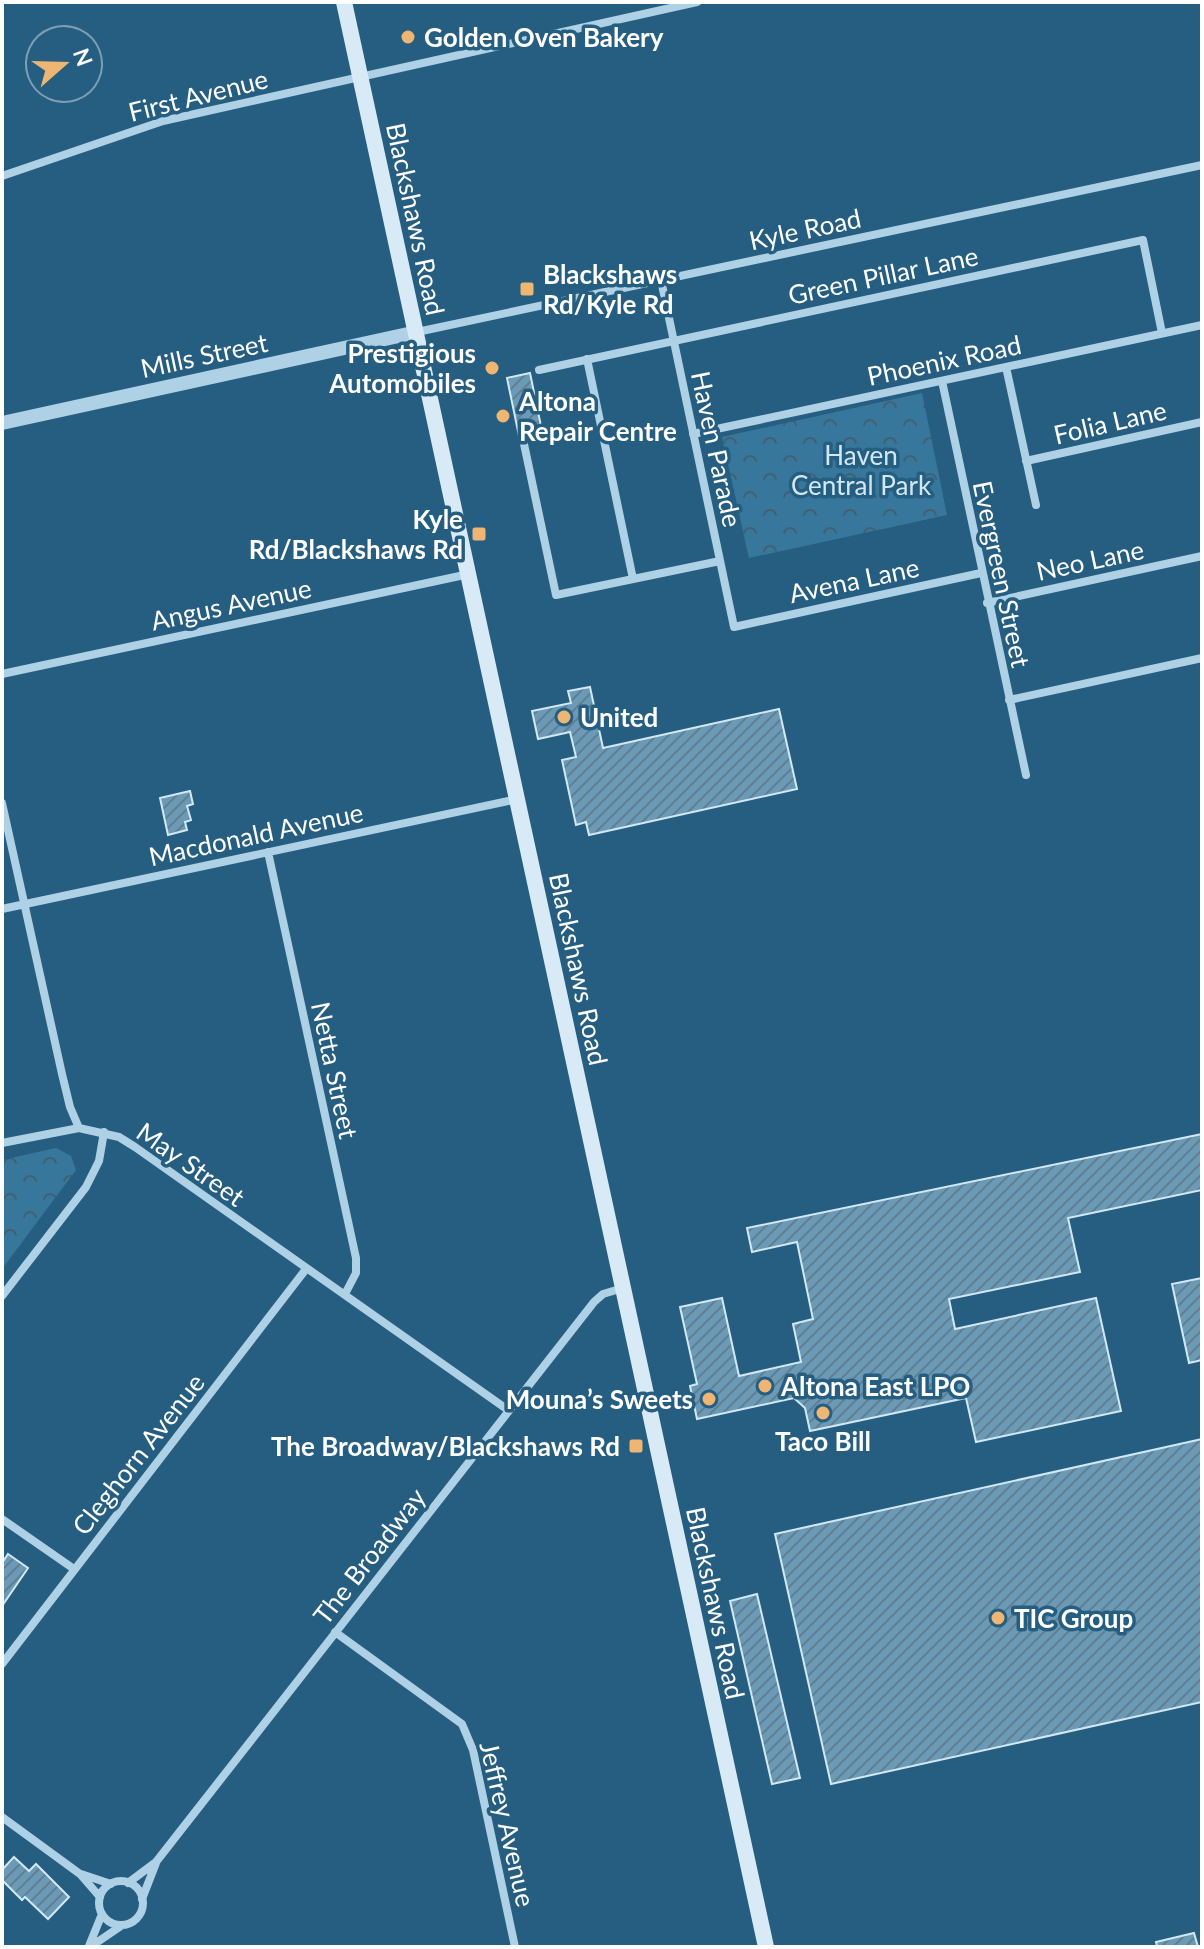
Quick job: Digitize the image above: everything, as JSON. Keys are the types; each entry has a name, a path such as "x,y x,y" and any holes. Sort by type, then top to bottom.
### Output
{"main road":[{"name":"Blackshaws Road","path":"344,2 766,1947"}],"street":[{"name":"First Avenue","path":"2,176 163,121 697,2"},
{"name":"Kyle Road","path":"417,332 1202,165"},
{"name":"Green Pillar Lane","path":"539,370 1143,240 1162,333"},
{"name":"Haven Parade","path":"661,280 734,627"},
{"name":"Phoenix Road","path":"693,434 1202,325"},
{"name":"Mills Street","path":"2,423 417,332"},
{"path":"587,359 633,579"},
{"path":"1006,367 1036,505"},
{"name":"Evergreen Street","path":"942,381 1026,775"},
{"name":"Folia Lane","path":"1026,461 1202,422"},
{"path":"524,444 556,595 720,561"},
{"name":"Neo Lane","path":"987,603 1202,556"},
{"name":"Avena Lane","path":"734,627 981,573"},
{"name":"Angus Avenue","path":"2,674 469,574"},
{"path":"1009,700 1202,658"},
{"name":"Macdonald Avenue","path":"2,909 518,799"},
{"path":"2,803 70,1107 79,1128 2,1143"},
{"name":"Netta Street","path":"268,852 356,1258 356,1273 345,1294"},
{"name":"May Street","path":"79,1128 119,1137 135,1147 508,1410"},
{"path":"2,1296 86,1187 99,1161 104,1132"},
{"name":"Cleghorn Avenue","path":"2,1664 306,1269"},
{"name":"The Broadway","path":"128,1883 156,1862 594,1302 603,1294 624,1288"},
{"path":"2,1519 74,1569"},
{"name":"Jeffrey Avenue","path":"335,1632 462,1724 473,1750 515,1947"},
{"path":"2,1817 80,1874 100,1897 102,1914 89,1947"},
{"name":"The Broadway","path":"142,1899 156,1862"},
{"path":"80,1874 111,1884 128,1883 142,1899 138,1917 89,1947"},
{"path":"100,1897 111,1884"},
{"path":"102,1914 110,1923 122,1926"}],"green space":[{"name":"Haven Central Park","path":"922,393 947,515 749,558 722,437"},
{"path":"56,1148 71,1156 76,1170 2,1269 2,1160"}],"building":[{"path":"530,373 542,431 519,436 507,378"},
{"path":"590,687 603,748 779,709 797,789 589,835 586,822 576,825 562,760 576,757 570,732 538,739 532,711 571,703 568,691"},
{"path":"190,791 193,804 187,806 191,820 185,822 187,830 168,835 160,798"},
{"path":"1202,1134 1202,1190 1068,1218 1080,1272 949,1299 955,1329 1096,1298 1121,1411 976,1442 966,1398 810,1431 805,1408 794,1398 697,1419 690,1386 697,1384 680,1307 722,1298 739,1376 801,1362 793,1324 813,1319 797,1242 752,1252 747,1228"},
{"path":"1202,1278 1202,1360 1189,1363 1172,1284"},
{"name":"TIC Group","path":"1202,1439 1202,1702 831,1784 775,1534"},
{"path":"8,1554 28,1568 2,1606 2,1563"},
{"path":"757,1594 800,1778 772,1784 730,1601"},
{"path":"14,1857 29,1871 36,1864 69,1897 48,1919 2,1880 2,1870"},
{"path":"1194,1933 1198,1947 1157,1947 1156,1942"}],"place":[{"name":"Golden Oven Bakery","path":"408,37"},
{"name":"Blackshaws Rd/Kyle Rd","path":"527,289"},
{"name":"Prestigious Automobiles","path":"492,368"},
{"name":"Altona Repair Centre","path":"503,416"},
{"name":"Kyle Rd/Blackshaws Rd","path":"479,534"},
{"name":"United","path":"564,717"},
{"name":"Altona East LPO","path":"765,1386"},
{"name":"Mouna’s Sweets","path":"709,1399"},
{"name":"Taco Bill","path":"823,1413"},
{"name":"The Broadway/Blackshaws Rd","path":"636,1446"},
{"name":"TIC Group","path":"998,1618"}]}
